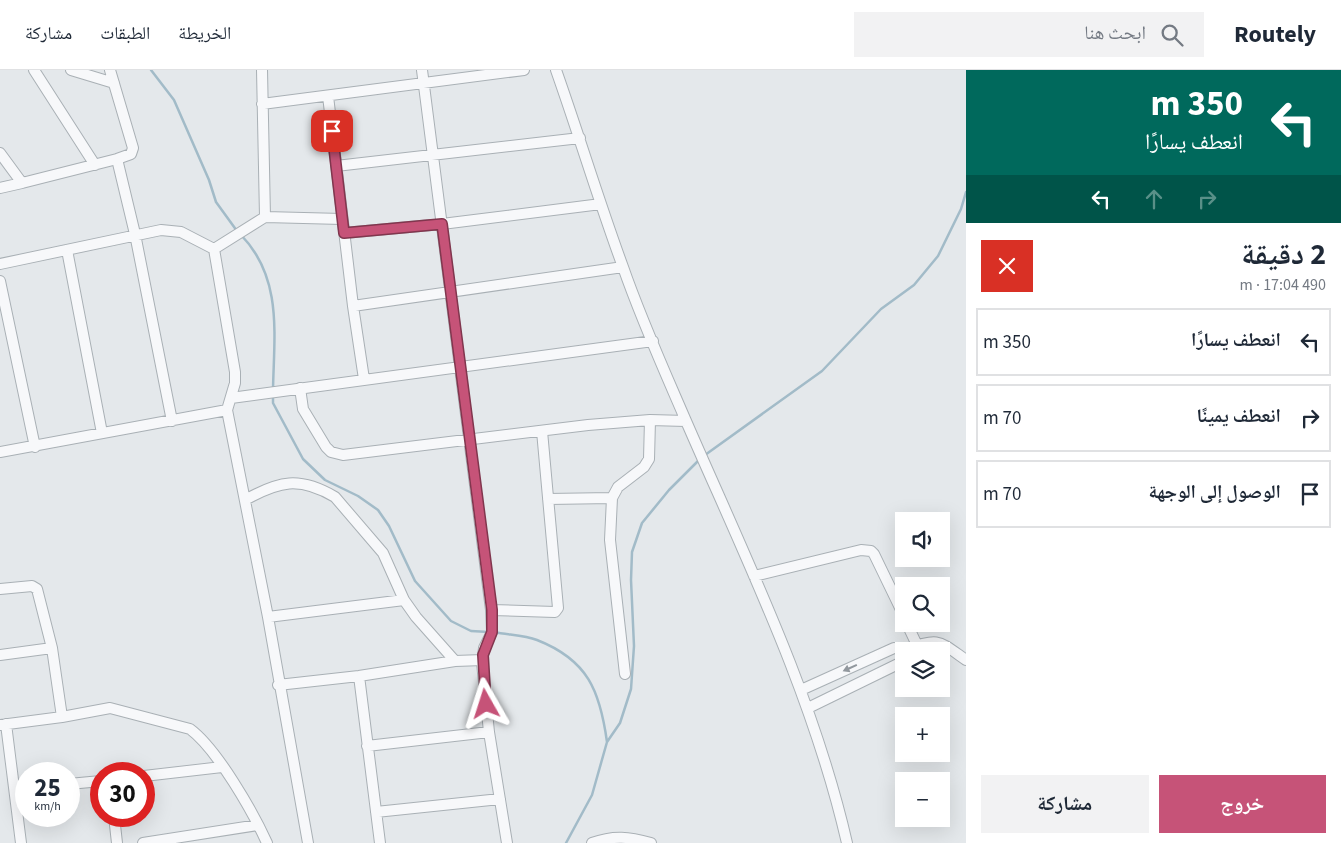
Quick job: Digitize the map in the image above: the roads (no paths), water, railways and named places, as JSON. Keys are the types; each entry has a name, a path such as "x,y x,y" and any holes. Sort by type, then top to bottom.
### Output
{"street":[{"path":"34,70 95,165"},
{"path":"71,70 114,83"},
{"path":"0,188 95,165 131,154 133,148 110,70"},
{"path":"262,70 265,217"},
{"path":"422,70 461,366 468,439 492,610 492,632 484,648 482,660 490,732 508,843"},
{"path":"262,104 524,70"},
{"path":"556,70 623,267 808,708 836,797 847,843"},
{"path":"328,96 353,306 364,379"},
{"path":"336,166 580,138"},
{"path":"0,153 22,183"},
{"path":"117,159 135,234 172,420"},
{"path":"344,233 442,224 602,204"},
{"path":"214,249 265,217 342,219"},
{"path":"0,264 135,234 172,230 181,232 214,249"},
{"path":"214,249 236,372 232,398 227,410 268,617 278,685 308,843"},
{"path":"67,250 102,433"},
{"path":"353,306 623,267"},
{"path":"0,281 35,447"},
{"path":"232,398 653,341"},
{"path":"300,388 305,414 326,447 336,454 650,420 686,421"},
{"path":"0,452 227,410"},
{"path":"625,674 610,540 612,498 618,488 644,467 649,459 650,420"},
{"path":"492,610 555,612 558,610 542,431"},
{"path":"245,500 269,486 290,482 326,492 335,497 383,553 404,600 416,617 455,661"},
{"path":"548,499 612,498"},
{"path":"754,576 861,550 871,551 895,597"},
{"path":"0,589 36,587 52,648 62,717"},
{"path":"268,617 404,600"},
{"path":"0,655 52,648"},
{"path":"801,690 894,648"},
{"path":"894,648 892,657 895,659"},
{"path":"950,650 966,660"},
{"path":"278,685 359,676 455,661 482,660"},
{"path":"808,708 895,666"},
{"path":"359,676 380,843"},
{"path":"15,788 3,724 62,717 110,708 140,718 182,726 197,734 222,767 267,843"},
{"path":"367,746 490,732"},
{"path":"155,775 222,767"},
{"path":"376,812 500,799"},
{"path":"143,843 258,825"},
{"path":"19,827 21,843"},
{"path":"115,827 117,843"},
{"path":"592,843 606,838 625,836 650,843"}],"waterway":[{"path":"151,70 174,100 209,180 216,202 237,231"},
{"path":"705,455 822,371 881,309 914,285 938,256 961,209 966,192"},
{"path":"241,235 254,252 264,270 270,288 274,328 273,390"},
{"path":"273,396 273,403 303,459 325,480 358,496 378,510 389,526 415,581 451,621 471,631 489,632"},
{"path":"566,843 592,795 607,742 620,723 631,689 634,646 631,580 632,552 642,523 669,490 699,460"},
{"path":"494,632 537,640 568,657 580,668 595,693 600,707 607,742"}]}
